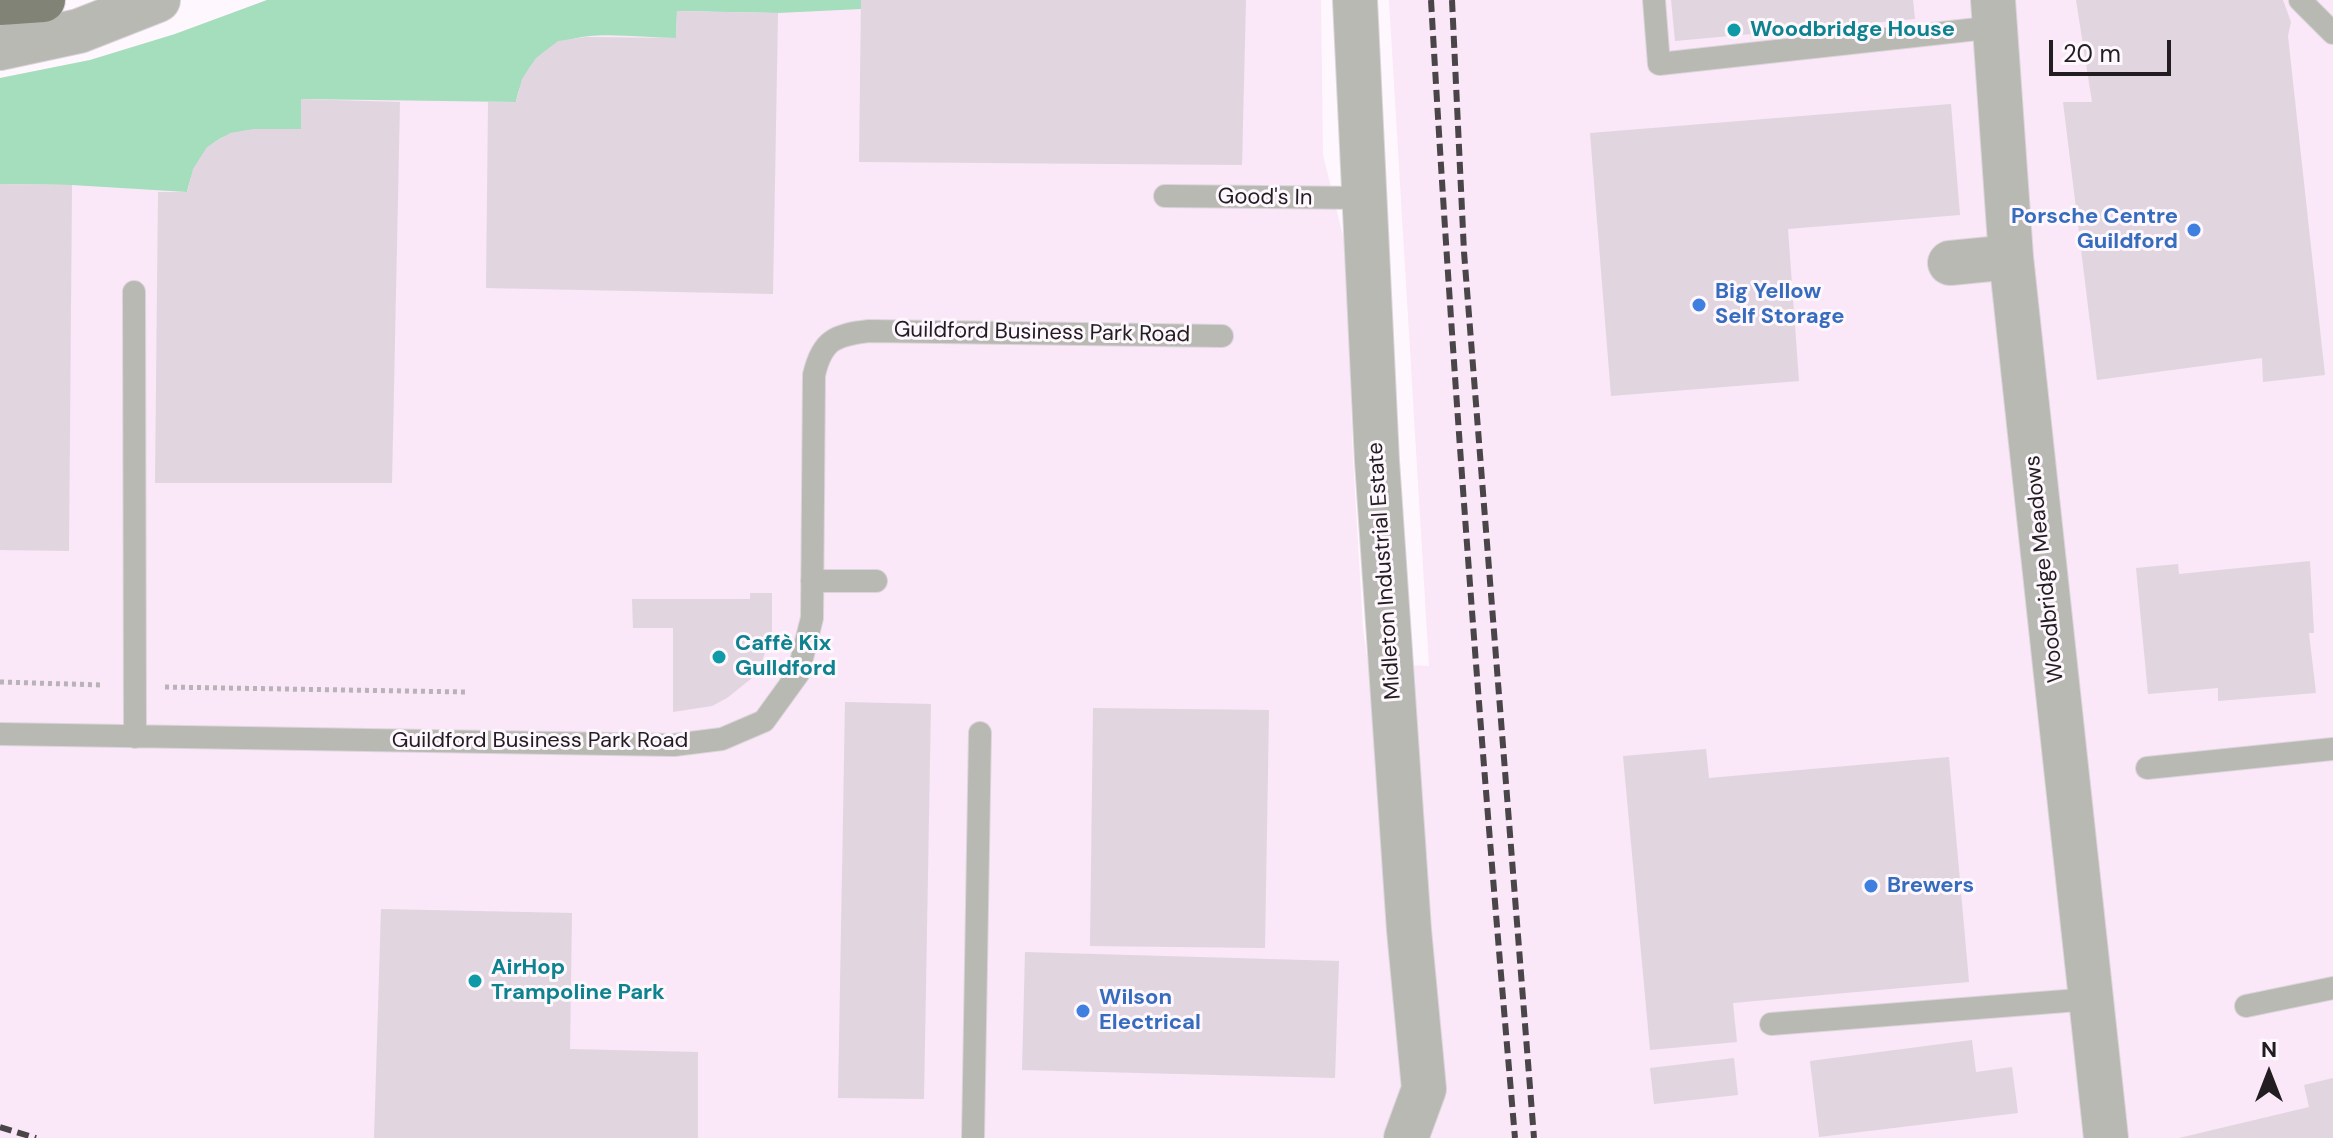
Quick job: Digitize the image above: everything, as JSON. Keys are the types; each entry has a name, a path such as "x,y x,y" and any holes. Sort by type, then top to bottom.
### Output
{"main road":[{"path":"0,3 43,0"}],"street":[{"path":"0,48 79,31 158,0"},
{"name":"Midleton Industrial Estate","path":"1355,0 1378,477 1409,930 1424,1089 1406,1138"},
{"name":"Woodbridge Meadows","path":"1995,14 2011,257 2106,1138"},
{"path":"1950,263 2011,257"}],"lane":[{"path":"1654,0 1659,64 1995,14"},
{"path":"2300,0 2333,33"},
{"name":"Good's In","path":"1165,196 1365,198"},
{"path":"134,292 135,737"},
{"name":"Guildford Business Park Road","path":"0,734 674,745 722,739 764,721 798,674 812,618 814,375 819,352 841,334 869,331 1222,336"},
{"path":"812,581 876,581"},
{"path":"973,1138 980,733"},
{"path":"2147,768 2333,749"},
{"path":"2246,1006 2333,988"},
{"path":"1771,1024 2091,999"}],"path":[{"path":"0,682 465,692"}],"shaded area":[{"path":"267,0 1321,0 1323,155 1346,248 1353,459 1363,629 1368,663 1429,666 1389,0 2333,0 2333,1138 0,1138 0,78 90,60 175,34"}],"green space":[{"path":"267,0 861,0 861,9 778,13 677,11 676,38 601,35 557,44 540,56 526,75 516,102 301,99 301,129 243,131 215,142 194,170 187,192 0,184 0,78 90,60 175,34"}],"building":[{"path":"861,0 1246,0 1242,165 859,162"},
{"name":"Woodbridge House","path":"1671,0 1913,0 1915,19 1675,41"},
{"name":"Porsche Centre Guildford","path":"2076,0 2283,0 2291,22 2288,36 2325,375 2263,382 2262,358 2097,380 2063,102 2092,102"},
{"path":"677,11 778,13 773,294 486,288 488,102 516,102 522,79 536,58 558,41 586,37 676,38"},
{"path":"301,99 400,102 392,483 155,483 158,192 187,192 193,169 207,147 230,133 254,129 301,129"},
{"name":"Big Yellow Self Storage","path":"1951,104 1960,215 1788,229 1799,381 1611,396 1590,133"},
{"path":"0,184 72,185 69,551 0,550"},
{"path":"2310,561 2314,633 2309,633 2316,693 2218,701 2218,688 2148,694 2136,568 2178,564 2179,574"},
{"name":"Caffè Kix Gulldford","path":"750,593 772,593 772,633 761,664 752,678 712,706 673,712 673,628 633,628 632,599 750,599"},
{"path":"845,702 931,704 924,1099 838,1098"},
{"path":"1093,708 1269,710 1265,948 1090,946"},
{"path":"1706,749 1709,778 1949,757 1969,982 1733,1003 1737,1042 1650,1050 1623,756"},
{"name":"AirHop Trampoline Park","path":"381,909 572,913 570,1049 698,1052 698,1138 374,1138"},
{"path":"1025,952 1339,961 1335,1078 1022,1070"},
{"path":"1972,1040 1976,1072 2012,1067 2018,1113 1819,1137 1810,1061"},
{"path":"1734,1058 1738,1095 1654,1104 1650,1068"},
{"path":"2333,1078 2333,1138 2179,1138 2309,1107 2304,1085"}],"railway":[{"path":"1431,0 1469,569 1515,1138"},
{"path":"1452,0 1464,252 1534,1138"},
{"path":"0,1127 36,1138"}],"place":[{"name":"Woodbridge House","path":"1734,30"},
{"name":"Porsche Centre Guildford","path":"2194,230"},
{"name":"Big Yellow Self Storage","path":"1699,305"},
{"name":"Caffè Kix Gulldford","path":"719,657"},
{"name":"Brewers","path":"1871,886"},
{"name":"AirHop Trampoline Park","path":"475,981"},
{"name":"Wilson Electrical","path":"1083,1011"}]}
